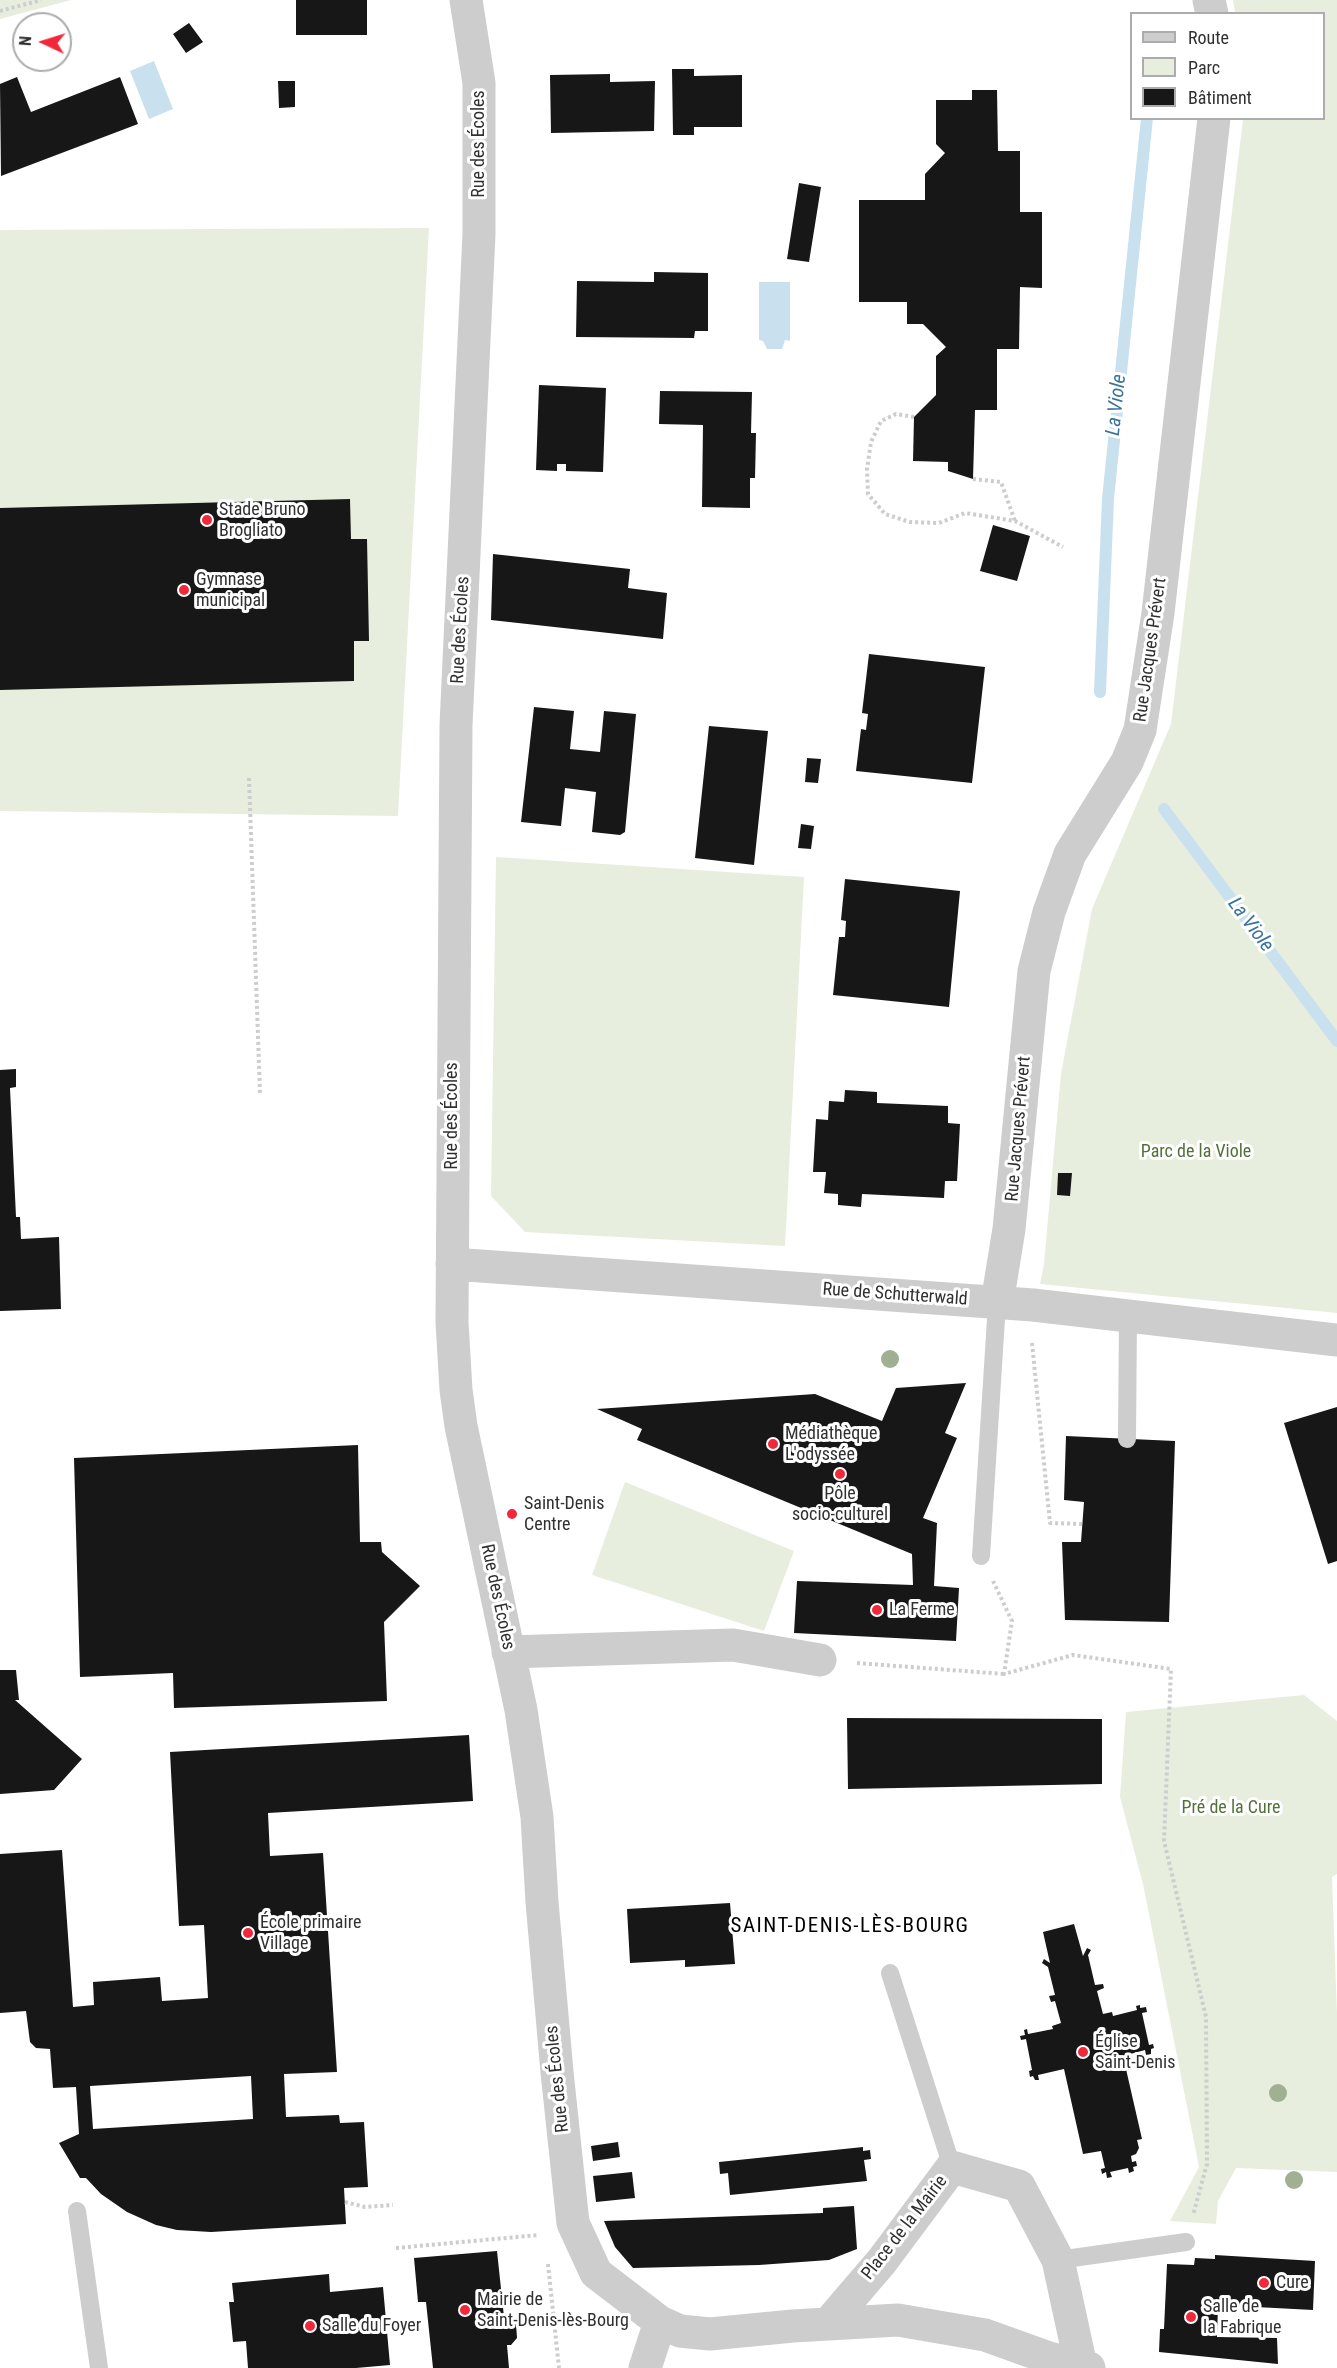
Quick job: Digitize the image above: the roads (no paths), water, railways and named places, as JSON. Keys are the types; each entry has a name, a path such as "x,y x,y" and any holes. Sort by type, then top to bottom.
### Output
{"street":[{"name":"Rue des Écoles","path":"466,0 479,83 479,234 456,725 452,1322 459,1417 518,1692 537,1817 555,2049 559,2229"},
{"name":"Rue Jacques Prévert","path":"997,1303 1009,1229 1034,971 1049,912 1070,854 1126,762 1140,730 1158,613 1214,120"},
{"name":"Rue de Schutterwald","path":"452,1264 997,1303 1337,1340"},
{"path":"508,1652 733,1645 820,1660"},
{"name":"Place de la Mairie","path":"559,2229 596,2273 660,2322 680,2331 710,2334 898,2320 985,2335 1049,2358 1085,2367 1058,2260 1019,2186 952,2167 882,2261 828,2324"},
{"path":"645,2368 660,2322"}],"lane":[{"path":"981,1556 997,1303"},
{"path":"1127,1439 1128,1316"},
{"path":"890,1973 952,2167"},
{"path":"77,2211 99,2368"},
{"path":"1058,2260 1186,2242"}],"water":[{"path":"154,61 173,109 149,119 130,71"},
{"path":"759,282 790,282 790,341 785,340 782,349 767,349 763,341 759,340"}],"waterway":[{"name":"La Viole","path":"1100,692 1108,499 1147,120"},
{"name":"La Viole","path":"1164,809 1337,1041"}],"place":[{"name":"Stade Bruno Brogliato","path":"207,520"},
{"name":"Gymnase municipal","path":"184,590"},
{"name":"Médiathèque L'odyssée","path":"773,1444"},
{"name":"Pôle socio-culturel","path":"840,1474"},
{"name":"Saint-Denis Centre","path":"512,1514"},
{"name":"La Ferme","path":"877,1610"},
{"name":"École primaire Village","path":"248,1933"},
{"name":"Église Saint-Denis","path":"1083,2052"},
{"name":"Cure","path":"1264,2283"},
{"name":"Mairie de Saint-Denis-lès-Bourg","path":"465,2310"},
{"name":"Salle de la Fabrique","path":"1191,2317"},
{"name":"Salle du Foyer","path":"310,2326"}],"district":[{"name":"SAINT-DENIS-LÈS-BOURG","path":"850,1927"}],"park label":[{"name":"Parc de la Viole","path":"1196,1152"},
{"name":"Pré de la Cure","path":"1231,1808"}]}
